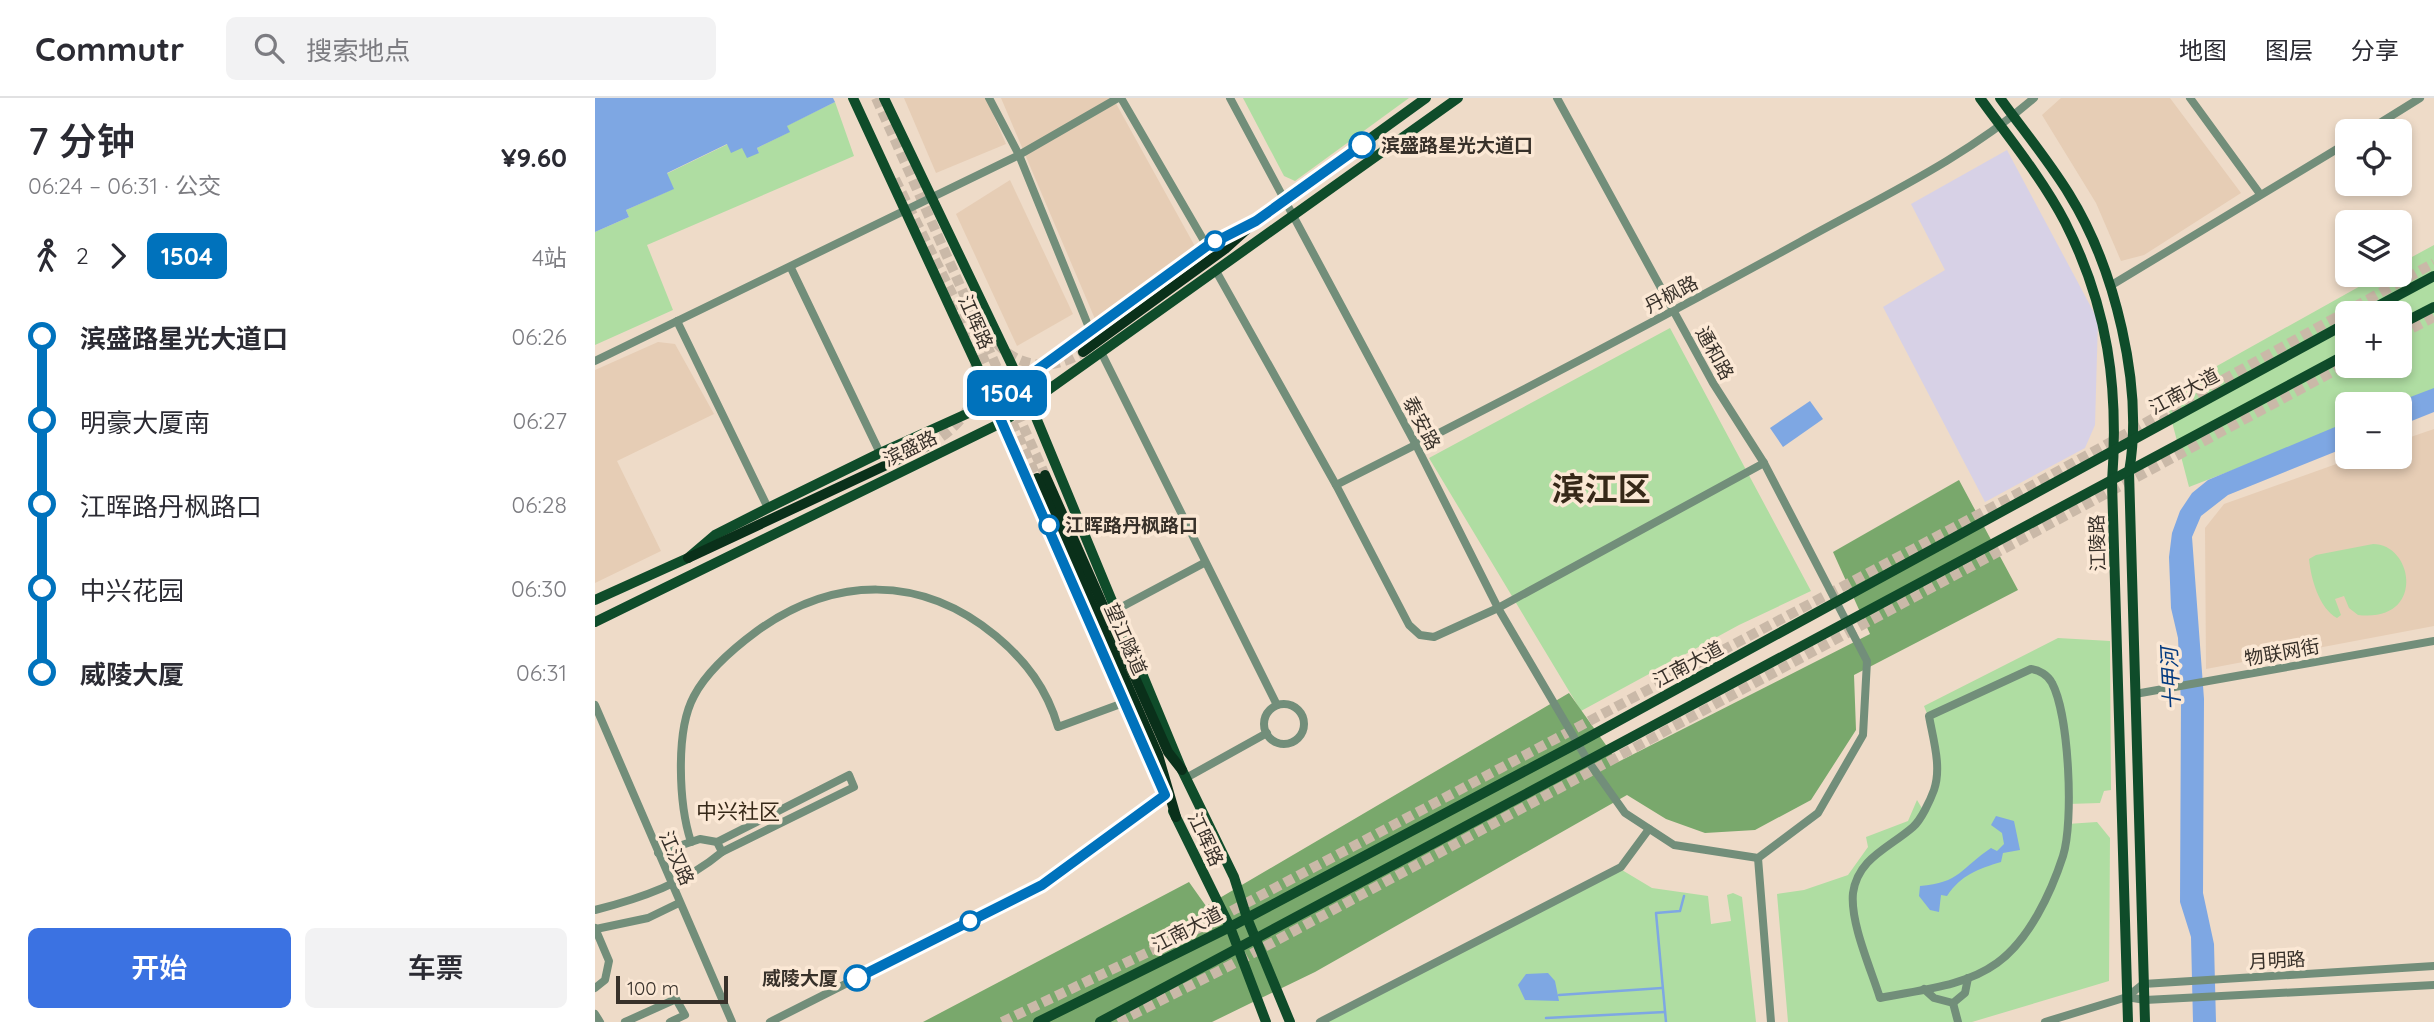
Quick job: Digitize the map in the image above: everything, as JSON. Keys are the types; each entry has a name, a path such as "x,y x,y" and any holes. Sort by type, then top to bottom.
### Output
{"highway":[{"path":"1083,352 1225,249 1256,221"},
{"path":"688,558 929,445"},
{"name":"望江隧道","path":"1175,817 1158,755 1041,476 1168,752 1184,774"}],"main road":[{"name":"江晖路","path":"853,98 1003,422 1175,817 1230,927 1266,1022"},
{"name":"江晖路","path":"884,98 1030,403 1114,611 1184,774 1234,877 1247,918 1258,939 1290,1022"},
{"name":"滨盛路","path":"595,600 688,558 715,535 768,508 993,402 1207,246 1256,221 1426,98"},
{"name":"滨盛路","path":"595,622 1003,422 1458,98"},
{"name":"江陵路","path":"1980,98 2065,222 2105,325 2112,360 2112,482 2128,1022"},
{"name":"江陵路","path":"2000,98 2034,141 2070,195 2089,231 2110,286 2127,362 2135,437 2129,472 2145,1022"},
{"path":"2387,301 2434,276"},
{"path":"2412,318 2434,307"},
{"name":"江南大道","path":"1038,1022 1230,927 1578,743 2335,329"},
{"name":"江南大道","path":"1100,1022 2335,360"}],"street":[{"path":"989,98 1019,155 1090,330"},
{"path":"595,361 1019,155 1120,98 1207,246"},
{"name":"泰安路","path":"1230,98 1416,445 1498,608 1588,761 1625,813 1674,845 1758,858"},
{"name":"通和路","path":"1557,98 1713,383 1764,463 1844,623 1867,662 1863,735 1818,813 1758,858"},
{"name":"丹枫路","path":"1336,485 1675,311 2001,127 2034,98"},
{"path":"2190,98 2260,194"},
{"path":"2386,119 2420,98"},
{"path":"2110,286 2335,150"},
{"path":"791,268 880,453"},
{"path":"1216,271 1336,485 1409,625 1420,635 1434,637 1498,608 1764,463"},
{"path":"677,321 768,508"},
{"path":"1101,352 1277,705"},
{"path":"1114,611 1204,563"},
{"path":"691,842 682,815 680,781 684,737 693,696 722,660 747,639 783,612 810,600 865,589 913,593 949,606 980,624 1020,659 1040,683 1058,727 1126,702"},
{"name":"物联网街","path":"2135,694 2434,641"},
{"path":"2031,668 2039,670 2052,682 2062,722 2069,784 2064,853 2046,899 2018,941 1997,963 1968,978 1924,989 1880,998 1859,933 1853,896 1857,878 1870,858 1915,825 1935,789 1937,762 1929,716 2031,668"},
{"name":"江汉路","path":"595,705 732,1022"},
{"path":"1277,705 1290,705 1301,713 1302,732 1287,743 1275,742 1267,733 1264,720 1277,705"},
{"path":"1184,774 1267,733"},
{"path":"595,910 642,898 672,885 722,852 854,787 849,775 717,842 701,839 658,853"},
{"path":"770,1022 1042,885 1165,795"},
{"path":"1320,1022 1621,867 1649,829"},
{"path":"717,842 722,852"},
{"path":"1758,858 1771,1022"},
{"path":"595,988 605,980 610,961 595,929 648,918 679,902"},
{"name":"月明路","path":"2045,1022 2127,997 2143,984 2434,966"},
{"path":"1953,1003 1965,993 1968,978"},
{"name":"月明路","path":"2127,997 2145,1000 2434,985"},
{"path":"1924,989 1934,998 1953,1003"},
{"path":"625,1022 676,999 685,1015 670,1022"},
{"path":"1953,1003 1958,1022"},
{"path":"595,1014 600,1022"}],"shaded area":[{"path":"904,98 986,98 1006,144 936,173"},
{"path":"1001,98 1113,98 1197,250 1095,319"},
{"path":"2061,98 2170,98 2241,193 2144,255 2121,261 2096,203 2042,115"},
{"path":"2007,150 2098,320 2095,425 2085,448 1985,502 1883,307 1945,270 1911,204"},
{"path":"1010,180 1073,314 1017,346 956,214"},
{"path":"658,342 675,344 714,414 617,461 661,551 595,583 595,370"},
{"path":"2434,429 2434,626 2206,669 2205,528 2224,504 2335,464 2335,469 2412,469 2412,437"}],"green space":[{"path":"1243,98 1409,98 1295,181 1284,176"},
{"path":"835,102 854,156 647,245 673,310 595,345 595,232 629,217 626,210 673,189 666,174 728,144 759,153 757,148 789,132 786,126"},
{"path":"2434,245 2434,392 2412,400 2412,392 2335,392 2335,431 2189,487 2165,395 2358,287 2412,287 2412,257"},
{"path":"1670,328 1811,591 1739,625 1581,711 1429,458"},
{"path":"1959,480 2018,590 1854,675 1856,730 1811,800 1755,830 1705,833 1666,819 1627,795 1315,972 1212,1022 923,1022 1189,882 1206,906 1569,693 1618,762 1870,634 1833,552"},
{"path":"2373,544 2387,547 2398,556 2406,583 2403,596 2395,607 2380,614 2358,615 2349,608 2344,596 2335,599 2341,615 2337,618 2321,600 2314,584 2309,559 2316,555"},
{"path":"2058,638 2110,641 2111,790 2104,791 2100,803 2068,804 2067,824 2097,822 2110,838 2109,981 1972,1022 1788,1022 1777,894 1804,890 1848,875 1868,847 1866,837 1908,821 1917,800 1923,810 1936,772 1933,733 1924,706"},
{"path":"1622,870 1652,888 1708,896 1711,924 1731,921 1727,895 1733,893 1742,897 1756,1022 1327,1022"}],"water":[{"path":"595,98 833,98 835,102 787,126 790,132 757,148 759,153 747,158 742,148 731,153 727,144 667,173 674,189 626,210 629,217 595,232"},
{"path":"2434,388 2434,412 2412,421 2412,396"},
{"path":"1810,401 1823,419 1783,447 1770,428"},
{"path":"2335,427 2335,452 2228,495 2201,516 2192,537 2204,699 2203,893 2214,944 2216,1022 2193,1022 2191,937 2180,902 2181,703 2178,638 2171,608 2169,557 2172,533 2180,511 2192,493 2208,480"},
{"path":"1996,816 2014,821 2020,850 2003,853 2001,862 1977,870 1964,878 1947,896 1941,895 1939,912 1930,910 1919,896 1920,886 1952,878 1991,848 1997,851 2004,844 2002,833 1991,825"},
{"path":"1548,973 1555,981 1559,1001 1525,1000 1518,985 1526,974"}],"waterway":[{"path":"1666,1022 1656,913 1680,911 1684,896"},
{"path":"1559,995 1662,988"},
{"path":"1546,1018 1665,1012"}],"tunnel":[{"path":"876,98 1045,475"},
{"path":"895,179 978,346 1037,478"},
{"path":"1002,1022 1207,924 2015,495 2434,263"},
{"path":"2412,328 2434,317"},
{"path":"987,331 1007,352 1030,363 1056,363 1083,352"},
{"path":"929,445 951,430 972,401 975,390 975,363"},
{"path":"1118,1022 1229,966 2335,370"}],"bus line":[{"name":"1504","path":"857,978 1042,885 1165,795 1092,622 993,402 1207,246 1256,221 1362,145"}],"place":[{"name":"滨盛路星光大道口","path":"1362,145"},
{"name":"江晖路丹枫路口","path":"1049,525"},
{"name":"威陵大厦","path":"857,978"}],"district":[{"name":"滨江区","path":"1601,489"},
{"name":"中兴社区","path":"738,812"}],"water label":[{"name":"十甲河","path":"2171,679"}]}
